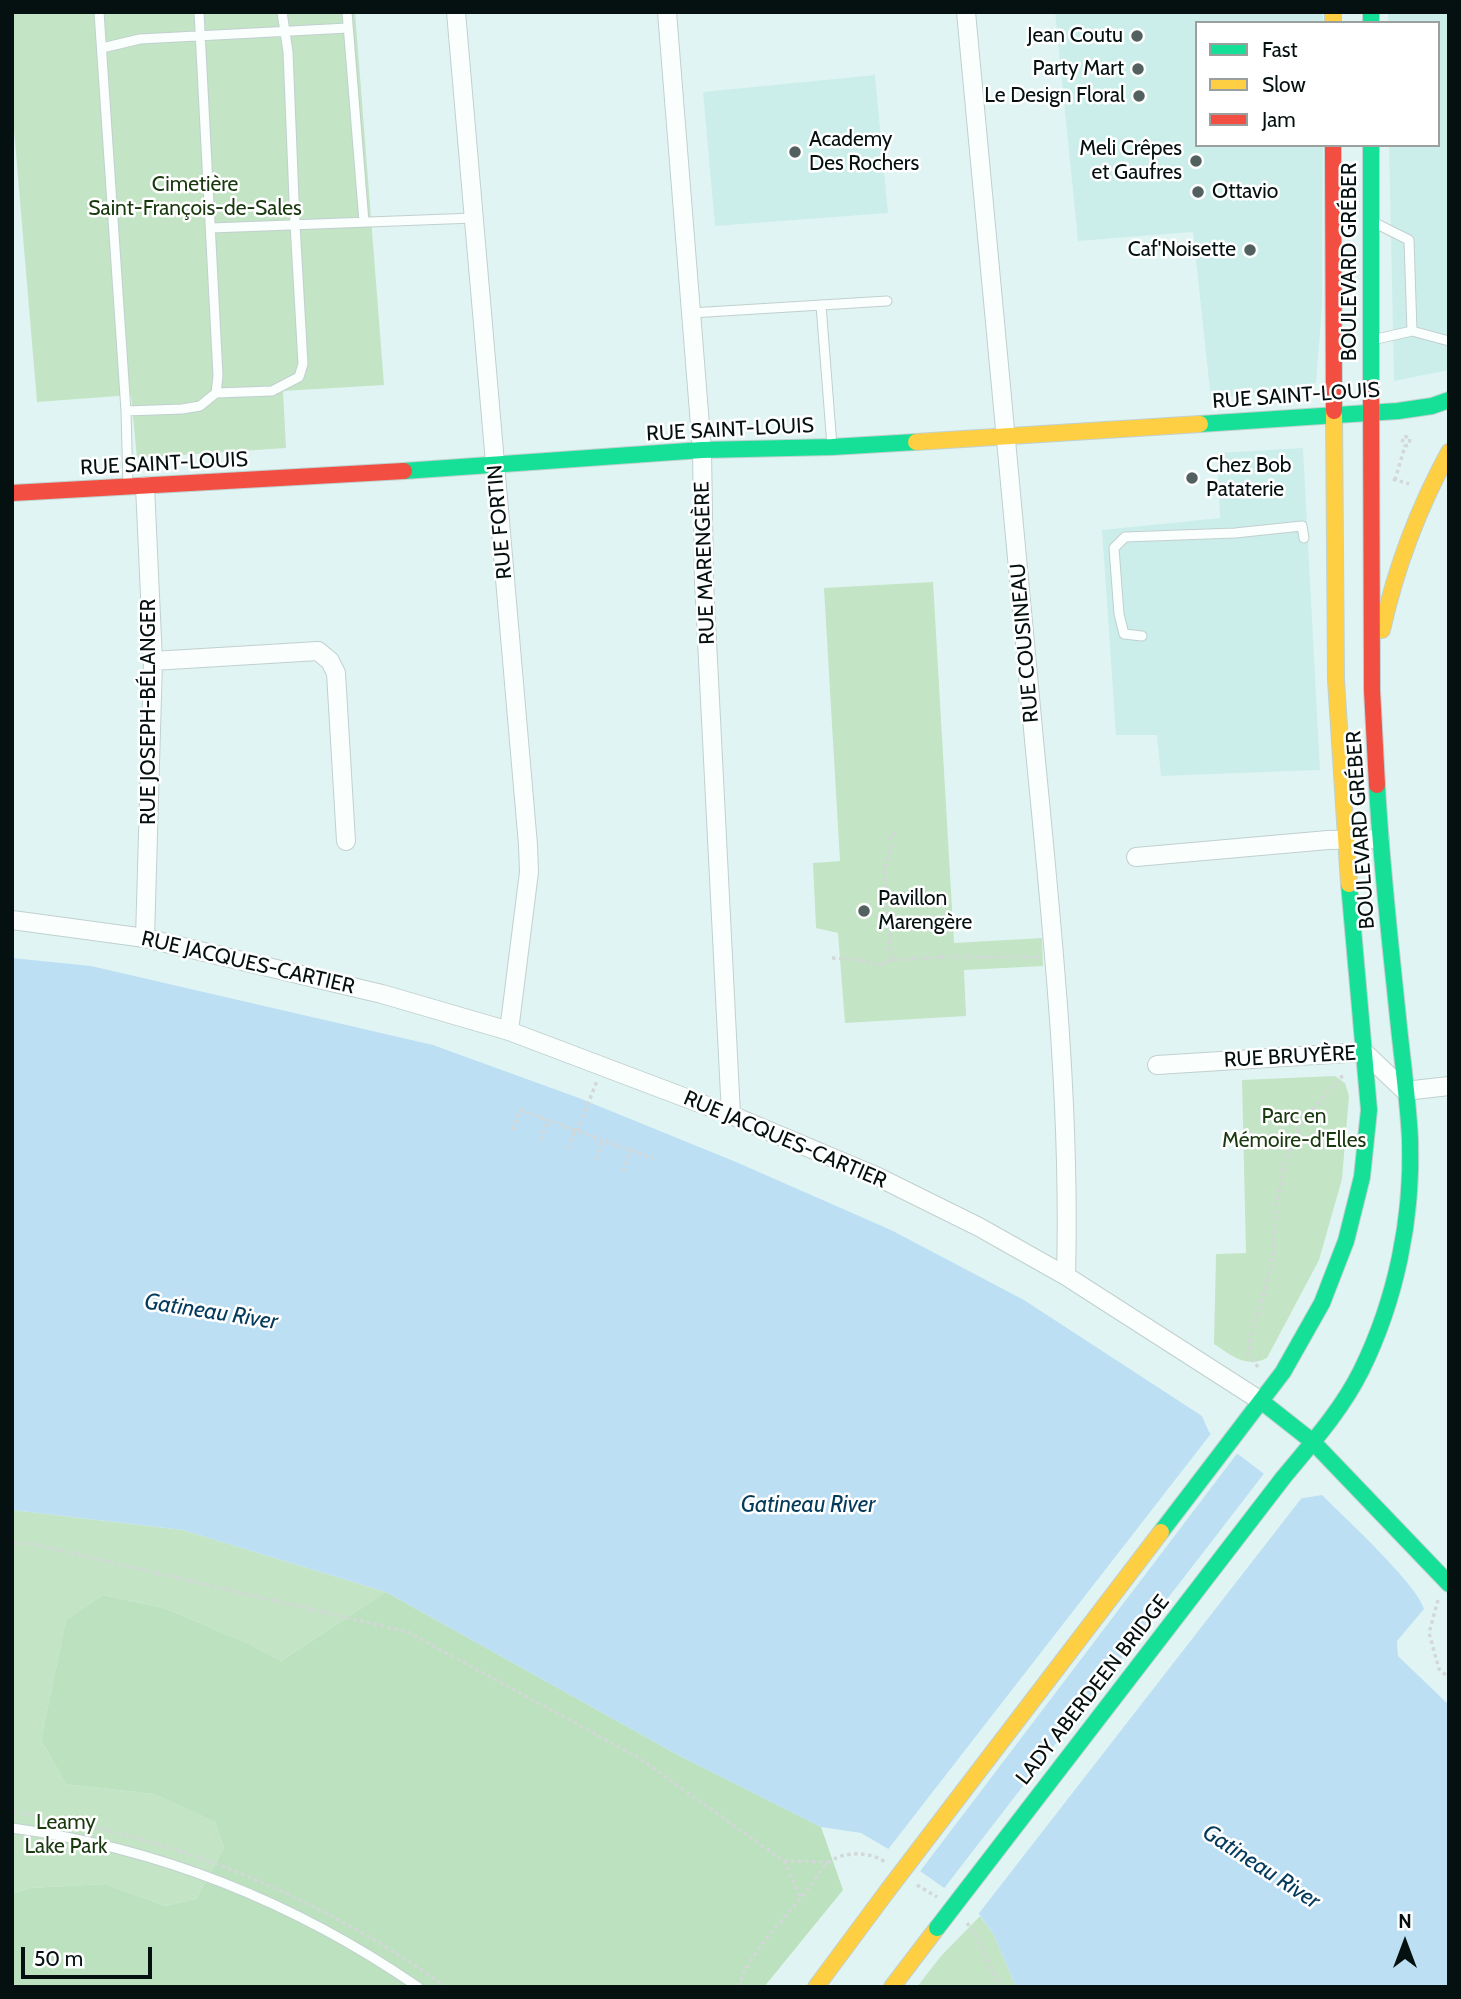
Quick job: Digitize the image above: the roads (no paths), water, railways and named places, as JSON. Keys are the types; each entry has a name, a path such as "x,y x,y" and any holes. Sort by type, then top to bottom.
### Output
{"main road":[{"name":"BOULEVARD GRÉBER","path":"1232,1439 1288,1365 1335,1276 1355,1213 1368,1134 1364,1052 1345,839 1336,680 1333,147"},
{"name":"BOULEVARD GRÉBER","path":"1283,1478 1335,1413 1361,1370 1393,1281 1401,1250 1410,1169 1380,839 1372,690 1371,147"},
{"name":"RUE SAINT-LOUIS","path":"12,493 495,466 702,450 832,447 1334,415 1415,409 1449,400"},
{"path":"1372,690 1387,606 1404,548 1429,489 1449,452"},
{"name":"RUE JACQUES-CARTIER","path":"1261,1401 1312,1442 1449,1584"},
{"name":"LADY ABERDEEN BRIDGE","path":"816,1987 1232,1439"},
{"name":"LADY ABERDEEN BRIDGE","path":"892,1987 1283,1478"}],"street":[{"name":"RUE FORTIN","path":"456,12 529,858 509,1031"},
{"name":"RUE MARENGÈRE","path":"667,12 702,450 704,581 731,1115"},
{"name":"RUE COUSINEAU","path":"965,12 1053,957 1066,1149 1066,1276"},
{"name":"RUE JOSEPH-BÉLANGER","path":"137,487 153,661 145,938"},
{"path":"153,661 317,651 330,660 336,673 346,841"},
{"path":"1136,857 1345,839 1380,839"},
{"name":"RUE JACQUES-CARTIER","path":"12,920 145,938 382,994 509,1031 731,1115 918,1196 979,1227 1066,1276 1261,1401"},
{"name":"RUE BRUYÈRE","path":"1157,1065 1364,1052 1405,1091"},
{"path":"1405,1091 1449,1086"}],"lane":[{"path":"100,12 126,411 137,487"},
{"path":"200,12 218,376 216,393"},
{"path":"126,411 200,406 216,393 272,391 299,377 303,364 288,52 282,12"},
{"path":"347,12 364,222"},
{"path":"102,48 140,39 348,28"},
{"path":"211,228 474,218"},
{"path":"1371,221 1409,240 1412,331"},
{"path":"691,313 887,301"},
{"path":"821,305 832,447"},
{"path":"1371,340 1412,331 1449,341"},
{"path":"1142,636 1124,634 1119,614 1114,548 1125,537 1235,533 1302,526 1304,538"},
{"path":"12,1828 119,1849 212,1877 314,1924 370,1955 418,1987"}],"water":[{"name":"Gatineau River","path":"12,958 91,966 433,1045 579,1098 736,1162 891,1230 1024,1300 1202,1416 1209,1432 1297,1499 1322,1495 1395,1568 1419,1598 1424,1609 1397,1641 1398,1656 1449,1705 1449,1987 1016,1987 994,1935 977,1911 890,1850 861,1833 821,1827 676,1754 386,1592 183,1530 12,1510"}],"place":[{"name":"Jean Coutu","path":"1137,36"},
{"name":"Party Mart","path":"1138,69"},
{"name":"Le Design Floral","path":"1139,96"},
{"name":"Academy Des Rochers","path":"795,152"},
{"name":"Meli Crêpes et Gaufres","path":"1196,161"},
{"name":"Ottavio","path":"1198,192"},
{"name":"Caf'Noisette","path":"1250,250"},
{"name":"Chez Bob Pataterie","path":"1192,478"},
{"name":"Pavillon Marengère","path":"864,911"}],"park label":[{"name":"Cimetière Saint-François-de-Sales","path":"195,197"},
{"name":"Parc en Mémoire-d'Elles","path":"1294,1129"},
{"name":"Leamy Lake Park","path":"66,1835"}]}
